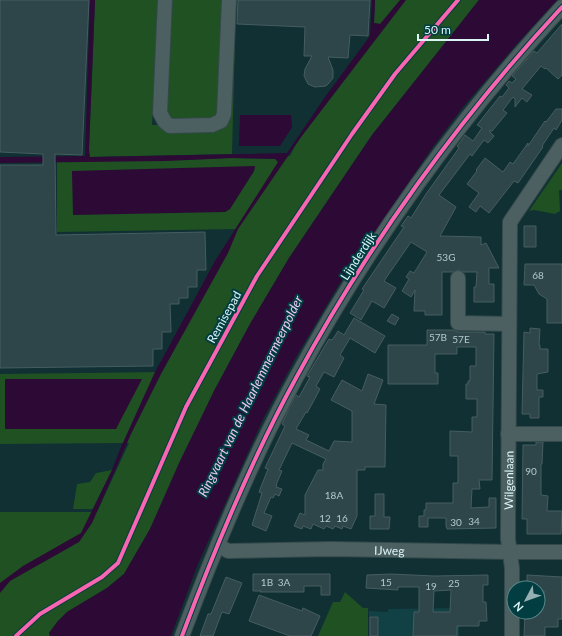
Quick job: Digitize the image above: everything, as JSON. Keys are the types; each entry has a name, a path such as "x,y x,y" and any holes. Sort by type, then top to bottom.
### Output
{"street":[{"path":"165,0 160,113 165,122 170,126 212,125 221,121 224,114 229,0"},
{"name":"Lijnderdijk","path":"182,636 250,470 296,378 344,295 403,207 462,126 497,81 562,7"},
{"name":"Wilgenlaan","path":"512,636 512,568 508,533 510,222 562,145"},
{"path":"458,278 458,323 509,324"},
{"path":"508,434 562,434"},
{"name":"IJweg","path":"218,545 228,551 330,549 562,552"}],"shaded area":[{"path":"460,608 459,636 369,636 369,611 388,612 388,609"}],"green space":[{"path":"95,0 159,0 152,125 160,125 167,0 236,0 232,154 90,157 89,148"},
{"path":"375,0 479,0 372,135 289,258 250,324 214,391 150,529 124,574 107,588 67,612 49,633 50,636 0,636 0,512 97,512 129,443 0,444 0,374 162,372 238,229 57,232 57,161 266,158 290,156 301,137 356,64 380,24 374,23","holes":["255,167 254,171 230,208 225,212"]},
{"path":"562,163 562,190 559,190 560,211 555,214 534,210 529,211"},
{"path":"112,470 93,509 73,509 77,484 90,482 96,473"},
{"path":"345,592 363,608 368,608 368,636 318,636 333,602 340,602"}],"water":[{"path":"90,0 95,0 89,148 90,157 287,153 325,97 370,36 372,0 375,0 374,23 380,24 400,0 406,0 301,137 238,229 228,253 162,372 131,434 92,523 79,542 10,581 0,593 0,583 23,566 81,533 112,470 155,372 215,261 278,162 275,159 232,158 166,161 0,163 0,157 85,156"},
{"name":"Ringvaart van de Haarlemmermeerpolder","path":"479,0 557,0 463,107 430,151 338,286 296,357 263,419 198,564 171,636 50,636 49,633 67,612 107,588 124,574 150,529 179,463 214,391 250,324 289,258 372,135"},
{"path":"240,115 291,115 292,127 280,146 239,146"},
{"path":"255,166 254,171 230,209 225,212 73,215 72,171"},
{"path":"5,379 142,379 116,429 5,429"}],"building":[{"path":"0,0 89,0 82,155 55,154 56,235 205,232 206,270 197,270 197,287 188,287 188,298 179,298 179,304 170,304 171,332 162,332 162,349 153,349 153,366 0,368 0,165 43,165 43,154 0,152"},
{"path":"238,0 370,0 368,36 350,35 348,58 328,57 333,70 333,78 326,86 315,87 308,84 304,76 305,69 312,56 304,56 305,27 237,24"},
{"path":"562,24 562,75 558,79 546,68 545,69 541,66 522,89 532,95 527,102 522,98 515,107 515,99 513,97 503,110 507,113 492,131 489,131 494,136 488,143 484,140 472,156 470,154 439,195 456,207 440,236 481,237 481,245 486,243 499,268 489,268 489,284 494,284 494,302 474,302 474,287 476,287 477,272 464,272 458,270 453,272 442,272 442,315 425,315 425,311 414,311 415,290 411,297 402,291 409,279 406,277 410,271 414,273 427,252 411,242 384,281 396,288 384,308 372,301 361,320 350,313 364,290 362,289 404,227 401,226 408,216 411,218 426,194 459,148 457,146 465,135 473,141 482,128 477,125 500,96 502,97 509,88 506,85 509,81 512,83 516,79 512,76 534,51 537,53"},
{"path":"556,109 562,109 562,120 556,130 554,128 542,146 543,147 518,183 514,181 489,213 480,206 476,212 469,207 479,193 467,184 485,158 503,172 510,162 513,164 528,143 528,146 545,121 546,122"},
{"path":"524,226 536,226 536,247 524,247"},
{"path":"525,264 562,264 562,323 547,323 547,299 539,294 534,285 524,285"},
{"path":"392,314 399,318 395,325 387,321"},
{"path":"354,318 385,336 375,353 350,338 340,355 344,358 334,377 324,372 316,386 320,389 307,413 306,412 296,429 309,435 306,440 329,451 334,441 352,442 352,411 331,400 342,380 362,391 368,374 383,380 374,404 386,405 385,467 365,467 365,470 357,470 357,516 351,529 343,526 342,529 335,526 333,529 326,526 324,529 313,524 311,529 303,526 302,529 294,526 300,513 305,515 305,495 318,470 323,470 323,464 326,459 292,443 279,470 282,471 276,487 282,489 279,496 275,494 273,498 271,497 264,513 272,516 266,531 252,525 262,493 259,492 268,469 265,468 285,426 282,424 289,408 296,395 299,397 310,377 307,376 329,339 333,339 338,331 344,335"},
{"path":"530,328 540,329 540,349 548,349 548,372 537,374 537,390 543,390 543,397 539,397 539,418 530,418 530,414 522,414 524,332 530,333"},
{"path":"427,330 453,330 458,332 485,332 485,334 494,334 492,480 479,480 480,489 472,489 471,508 489,507 489,498 496,498 496,528 447,529 446,518 428,518 428,527 419,527 419,516 424,516 426,503 453,503 453,483 458,483 458,456 450,456 450,431 472,432 472,417 477,417 477,399 466,399 466,384 470,381 470,366 476,366 476,347 457,347 457,354 435,354 435,373 438,373 438,384 388,384 388,345 427,345"},
{"path":"536,442 543,442 541,495 548,496 547,511 562,511 561,534 527,534 527,519 522,519 523,445 536,445"},
{"path":"375,494 384,494 384,517 390,517 389,529 370,529 370,516 375,516"},
{"path":"253,574 330,574 330,595 321,595 321,586 304,586 304,592 253,591"},
{"path":"367,575 488,575 488,585 483,585 483,602 486,602 487,621 479,621 479,626 457,626 457,636 413,636 414,612 419,612 419,587 398,587 398,590 366,588","holes":["451,590 450,612 433,612 434,591"]},
{"path":"527,575 562,577 562,619 558,619 558,627 545,627 545,636 524,636 525,620 546,620 546,580 527,580"},
{"path":"226,577 242,583 229,614 222,612 213,636 200,636 208,614 211,614"},
{"path":"259,595 302,611 303,608 320,616 311,636 290,636 249,621"},
{"path":"370,617 378,617 378,636 370,636"}],"cycle path":[{"name":"Remisepad","path":"16,636 40,614 102,577 118,563 186,407 257,276 352,134 395,74 458,0"},
{"path":"182,636 207,570 249,472 296,378 353,280 417,184 452,138 487,93 562,7"}]}
